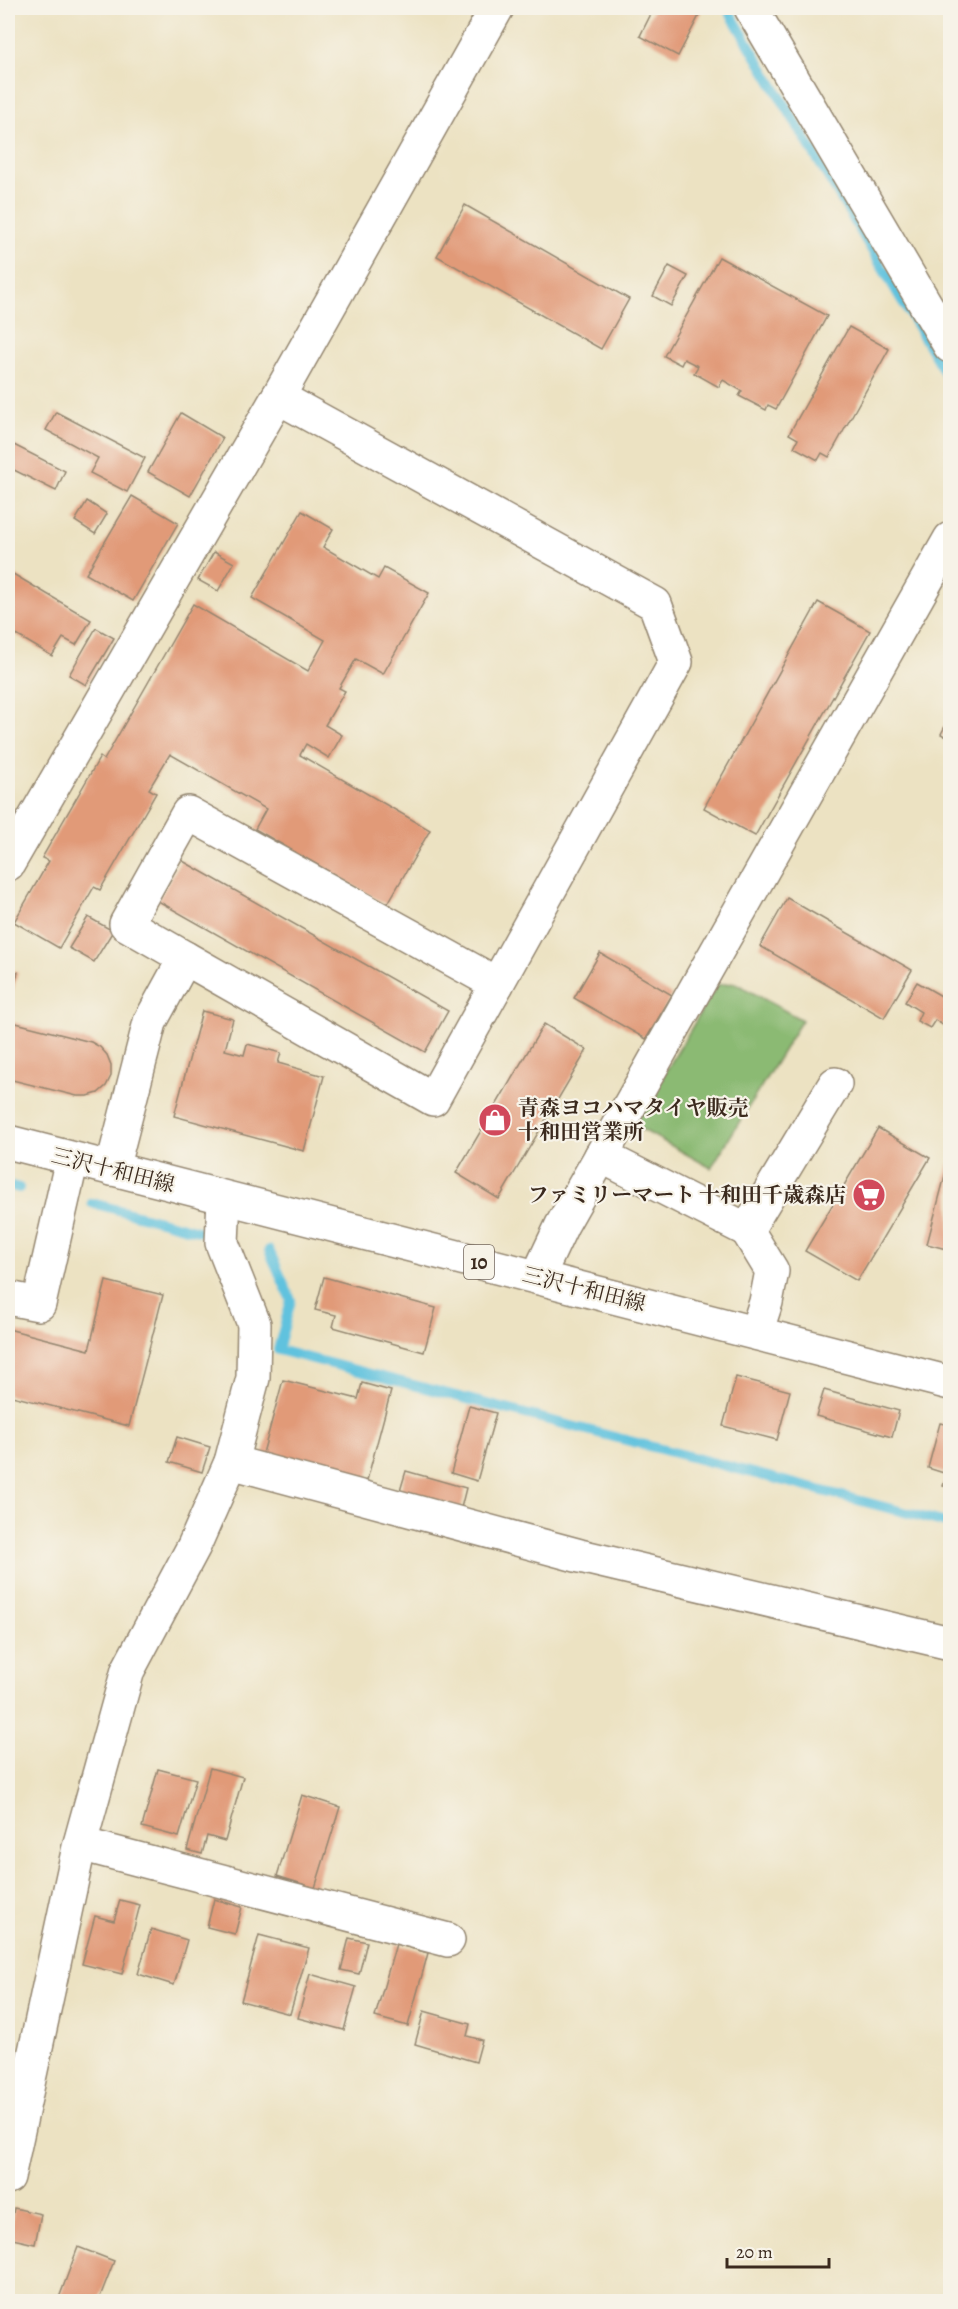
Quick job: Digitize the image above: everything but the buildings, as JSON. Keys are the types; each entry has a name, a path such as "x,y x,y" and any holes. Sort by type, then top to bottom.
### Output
{"street":[{"path":"8,864 278,397 497,8"},
{"path":"751,8 951,346"},
{"path":"278,397 655,603 676,662 497,984 433,1099 126,924 188,813 497,984"},
{"path":"538,1276 562,1225 951,539"},
{"path":"112,1169 150,1022 185,958"},
{"path":"747,1230 835,1084"},
{"name":"三沢十和田線","path":"8,1142 951,1383"},
{"path":"601,1156 747,1230 772,1271 766,1302 756,1333"},
{"path":"8,1298 39,1304 72,1159"},
{"path":"8,2177 80,1844 128,1670 194,1546 231,1462 253,1378 254,1324 222,1243 224,1198"},
{"path":"231,1462 580,1556 951,1643"},
{"path":"80,1844 448,1940"}],"green space":[{"path":"735,983 802,1020 711,1168 634,1125 717,985"}],"waterway":[{"path":"727,8 950,381"},
{"path":"8,1185 19,1188"},
{"path":"92,1203 202,1232"},
{"path":"269,1250 291,1300 278,1350 950,1524"}],"place":[{"name":"青森ヨコハマタイヤ販売 十和田営業所","path":"495,1120"},
{"name":"ファミリーマート 十和田千歳森店","path":"869,1195"}]}
